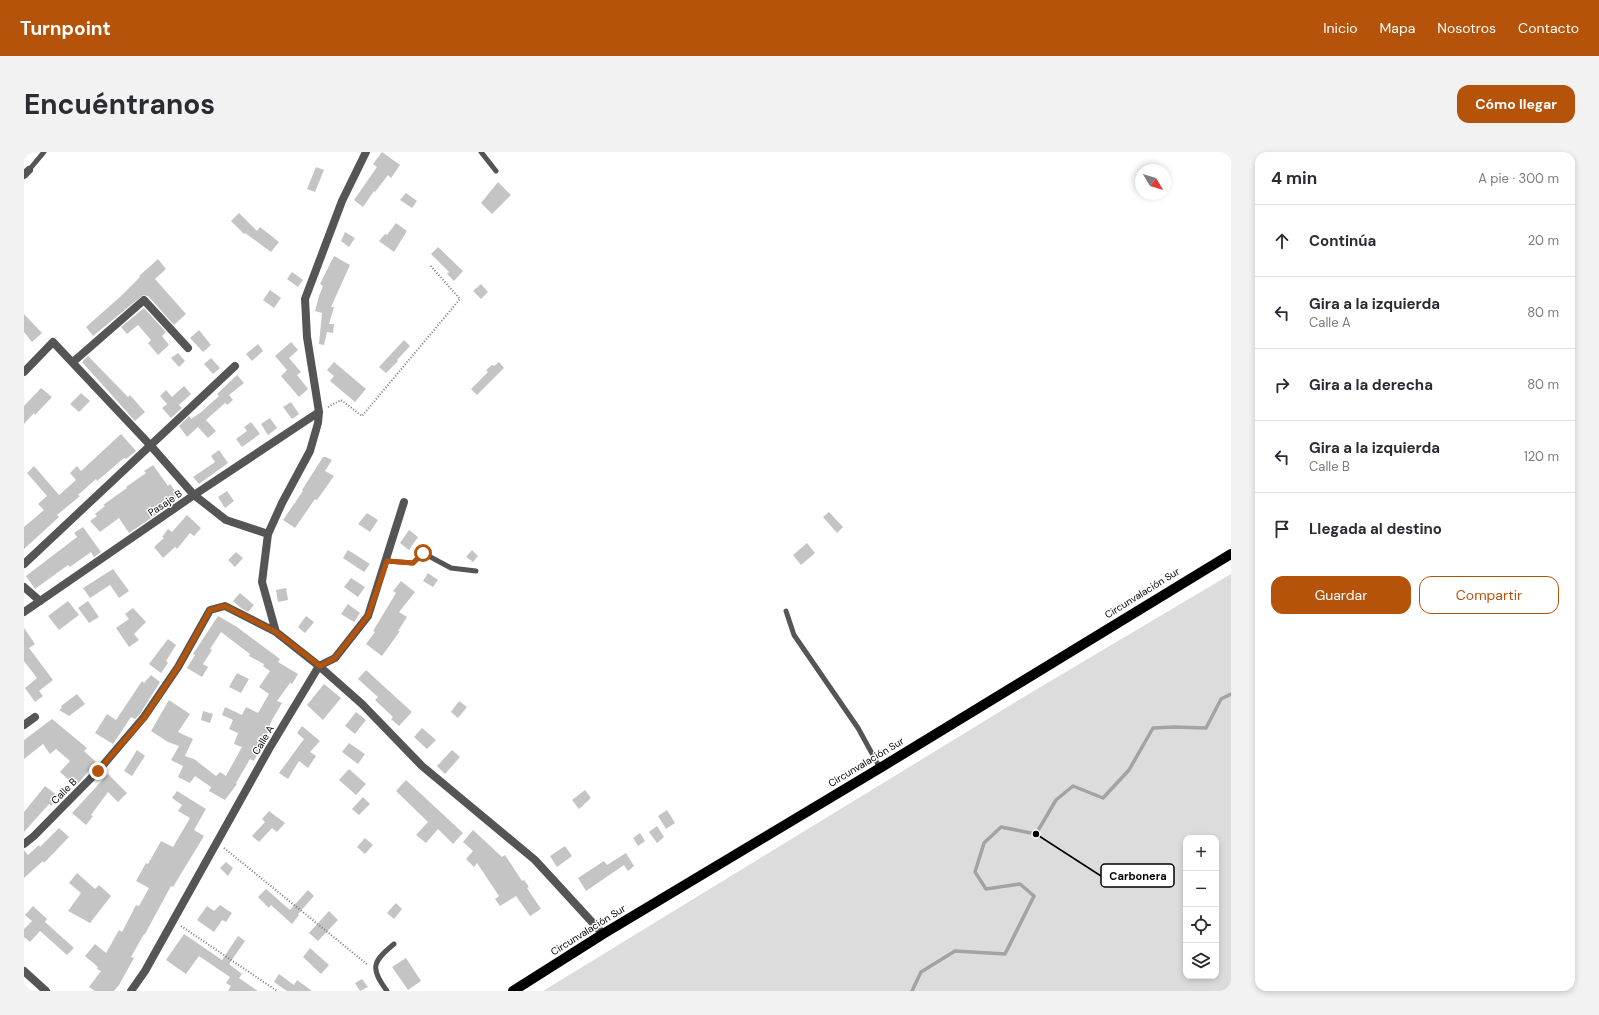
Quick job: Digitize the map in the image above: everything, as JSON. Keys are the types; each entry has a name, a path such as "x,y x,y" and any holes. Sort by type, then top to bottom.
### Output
{"main road":[{"name":"Circunvalación Sur","path":"513,991 603,934 880,768 1231,554"}],"street":[{"path":"366,152 342,201 305,299 307,337 319,412 310,451 282,503 268,534 262,582 276,632 320,666 362,704 422,766 535,860 603,934"},
{"path":"72,362 144,300 188,348"},
{"path":"24,372 53,342 151,446 194,495 226,520 268,534"},
{"path":"24,564 235,366"},
{"name":"Pasaje B","path":"24,612 194,495 319,412"},
{"name":"Calle A","path":"131,991 145,971 268,749 320,666 335,658 368,616 387,561 404,502"},
{"path":"24,587 40,601"},
{"name":"Calle B","path":"24,844 34,836 98,771 144,718 178,667 210,610 225,606 276,632"},
{"path":"24,725 36,717"},
{"path":"24,971 46,991"}],"lane":[{"path":"27,173 44,152"},
{"path":"481,152 496,171"},
{"path":"387,561 413,563 423,553 451,568 476,571"},
{"path":"786,611 794,635 858,728 880,768"},
{"path":"387,991 377,978 375,970 377,960 383,952 394,944"}],"path":[{"path":"319,412 341,400 362,416 460,299 430,265"},
{"path":"216,843 375,970"},
{"path":"173,921 277,991"}],"shaded area":[{"path":"1231,574 1231,991 543,991 1032,692"}],"building":[{"path":"382,152 400,165 391,178 388,175 363,207 354,200 377,167 373,164"},
{"path":"316,167 324,170 315,192 307,189"},
{"path":"498,182 511,195 492,214 481,203"},
{"path":"406,193 417,201 412,208 400,200"},
{"path":"239,213 257,231 260,227 279,242 271,252 245,233 244,234 231,221"},
{"path":"396,223 407,231 394,252 379,241 385,234 387,235"},
{"path":"345,232 355,238 349,247 341,241"},
{"path":"438,247 463,271 454,281 447,274 449,272 431,254"},
{"path":"334,256 350,265 331,307 334,307 329,324 334,324 333,333 327,332 324,345 319,344 322,313 315,311 323,286 320,284"},
{"path":"158,259 166,269 155,279 186,314 174,325 148,296 143,295 93,336 86,327 121,296 140,277 139,276"},
{"path":"292,272 303,280 298,287 287,279"},
{"path":"481,284 488,292 481,299 473,291"},
{"path":"270,290 281,298 274,308 263,300"},
{"path":"144,308 166,332 162,336 169,345 158,355 148,343 151,340 138,325 127,334 121,327"},
{"path":"24,314 42,333 32,342 24,332"},
{"path":"199,330 211,345 203,352 190,338"},
{"path":"404,340 410,346 386,373 379,367"},
{"path":"291,342 298,350 289,358 301,372 297,375 308,389 299,397 281,376 287,370 275,356"},
{"path":"258,344 263,351 252,361 246,354"},
{"path":"178,353 185,361 179,367 171,358"},
{"path":"88,356 128,397 130,395 145,412 135,421 82,362"},
{"path":"211,358 220,368 213,374 204,364"},
{"path":"334,362 366,389 355,402 330,381 334,376 327,370"},
{"path":"499,362 504,368 477,395 471,389 488,372 486,370"},
{"path":"237,375 244,383 229,395 233,400 227,405 225,403 206,420 216,431 208,438 198,427 187,437 179,426 189,416 191,419 200,413 219,396 217,394"},
{"path":"184,386 191,394 179,405 182,408 171,418 162,408 167,404 160,396 166,390 172,397"},
{"path":"41,388 52,397 24,424 24,406"},
{"path":"81,393 90,401 79,412 70,404"},
{"path":"291,402 299,414 292,419 283,407"},
{"path":"270,418 277,428 268,435 261,424"},
{"path":"251,422 260,434 242,447 236,439 247,431 244,427"},
{"path":"121,434 136,451 126,459 124,458 97,481 96,479 78,495 80,496 57,515 59,517 24,549 24,527 44,510 38,504 47,496 27,473 34,466 59,495 76,480 70,473 77,466 81,471"},
{"path":"219,450 228,463 199,484 193,477 215,462 211,456"},
{"path":"323,457 332,460 325,471 334,476 317,500 315,499 295,528 283,520 303,491 302,490"},
{"path":"153,465 168,486 170,484 179,496 164,506 166,508 129,533 119,518 100,532 90,521 97,516 95,514 105,506 103,505 146,473 144,471"},
{"path":"227,491 234,501 225,508 218,497"},
{"path":"829,512 843,527 837,533 823,517"},
{"path":"367,513 378,520 370,532 358,524"},
{"path":"187,515 201,528 194,536 190,533 177,549 175,547 163,558 154,547 164,538 162,537 168,529 172,532"},
{"path":"83,527 101,552 94,557 91,552 70,567 68,565 35,589 26,576 77,537 74,533"},
{"path":"409,530 418,537 409,550 400,543"},
{"path":"807,543 815,553 801,565 793,555"},
{"path":"348,550 370,564 364,572 343,558"},
{"path":"472,550 478,556 473,562 466,557"},
{"path":"236,552 243,558 235,567 228,560"},
{"path":"113,569 129,591 119,598 110,585 90,598 83,588"},
{"path":"428,573 438,580 433,587 423,581"},
{"path":"351,578 365,587 358,597 344,587"},
{"path":"401,581 415,592 399,612 407,617 398,631 400,631 382,656 366,644 375,632 373,631 396,593 393,591"},
{"path":"286,588 288,600 278,602 276,590"},
{"path":"240,593 254,605 248,612 233,601"},
{"path":"68,601 79,615 59,630 48,616"},
{"path":"88,601 99,617 89,623 78,608"},
{"path":"348,604 360,613 354,622 341,614"},
{"path":"133,608 146,622 134,634 139,640 129,647 116,628 129,619 125,614"},
{"path":"218,616 237,627 280,659 278,662 298,674 292,684 290,683 277,701 282,703 272,720 269,727 270,728 254,761 250,759 236,783 237,784 225,800 209,791 211,787 195,776 190,783 178,777 183,766 171,760 179,746 168,742 151,731 169,700 190,714 178,732 193,739 185,756 194,759 216,776 220,772 226,776 242,747 234,744 238,733 229,729 233,720 222,715 225,707 242,715 246,707 258,713 269,694 259,687 270,671 263,666 264,664 249,656 250,654 221,632 210,649 212,650 203,664 208,667 202,677 187,668 195,655 193,654"},
{"path":"306,616 314,622 305,633 298,627"},
{"path":"24,628 35,644 29,648 53,680 39,691 43,696 35,702 25,688 37,678 24,661"},
{"path":"168,639 176,645 166,661 168,663 161,673 149,664"},
{"path":"366,670 412,712 399,726 391,719 393,717 375,700 378,697 358,679"},
{"path":"237,673 249,679 241,693 229,687"},
{"path":"151,675 160,682 140,714 135,719 131,717 113,744 95,733 107,714 116,720 142,681 144,683"},
{"path":"324,684 341,698 323,720 307,705"},
{"path":"77,694 85,704 69,716 59,710 62,708 61,706"},
{"path":"459,701 467,707 458,718 451,712"},
{"path":"203,711 213,714 210,723 201,720"},
{"path":"356,712 366,720 355,734 345,726"},
{"path":"52,719 87,748 84,751 96,762 76,786 60,772 70,761 56,749 50,754 43,744 24,759 24,740"},
{"path":"302,726 320,741 310,752 316,756 308,768 299,761 288,779 279,773 304,739 297,733"},
{"path":"422,728 436,740 427,749 414,737"},
{"path":"349,743 365,754 358,764 342,752"},
{"path":"137,750 145,756 132,776 124,771"},
{"path":"452,750 460,757 445,774 437,766"},
{"path":"349,769 366,784 356,795 339,780"},
{"path":"108,774 127,793 118,802 108,792 91,815 93,816 86,825 72,813"},
{"path":"406,780 463,833 453,844 438,829 426,843 416,835 428,822 396,791"},
{"path":"45,786 58,796 51,806 49,804 24,832 24,812"},
{"path":"585,790 591,798 579,809 572,800"},
{"path":"177,791 206,809 194,830 204,836 173,887 171,886 131,957 134,958 119,985 114,991 95,991 89,987 101,971 97,969 98,967 85,956 95,944 106,953 119,930 122,932 136,905 139,906 149,888 136,881 146,863 148,864 161,841 173,847 190,818 178,811 182,805 172,798"},
{"path":"363,797 370,804 359,815 352,809"},
{"path":"667,810 675,823 666,829 658,816"},
{"path":"269,811 285,823 277,832 272,828 259,842 252,836 265,822 262,819"},
{"path":"657,826 664,837 657,843 649,832"},
{"path":"59,828 69,837 44,863 43,861 24,878 24,850 28,855 39,845 40,847"},
{"path":"473,830 502,857 505,855 522,881 524,880 529,887 527,888 541,909 530,916 516,896 500,906 495,899 499,896 477,863 474,867 466,859 473,851 463,842"},
{"path":"640,833 645,841 638,846 633,838"},
{"path":"365,838 373,845 365,854 357,847"},
{"path":"565,846 572,856 557,867 550,856"},
{"path":"626,853 634,866 628,871 624,865 586,891 578,878 604,861 607,865"},
{"path":"226,862 233,868 228,876 220,868"},
{"path":"77,873 95,889 99,885 111,896 90,923 68,911 81,893 69,883"},
{"path":"266,889 290,910 308,890 314,896 298,914 299,915 292,924 271,905 269,908 258,897"},
{"path":"396,903 402,909 394,919 387,913"},
{"path":"220,905 232,913 226,922 222,920 214,932 197,920 207,906 214,911"},
{"path":"33,906 47,919 45,922 74,948 67,955 40,931 30,942 24,937 24,929 32,921 25,915"},
{"path":"329,911 338,920 318,941 309,933"},
{"path":"184,934 222,960 238,936 245,941 229,964 242,974 239,978 258,991 228,991 231,986 226,983 230,977 199,956 186,974 166,960"},
{"path":"310,948 329,965 321,974 303,957"},
{"path":"406,958 421,981 408,990 392,967"},
{"path":"279,974 294,985 297,980 312,991 287,991 274,982"},
{"path":"362,979 368,987 360,991 355,983"}],"waterway":[{"path":"912,991 921,972 955,951 1005,954 1034,896 1020,884 986,889 975,872 984,843 1001,827 1036,834 1056,800 1073,786 1103,798 1129,770 1153,728 1206,728 1221,699 1231,694"}],"place":[{"name":"Carbonera","path":"1036,834"}],"route":[{"path":"98,771 144,718 178,667 210,610 225,606 276,632 320,666 335,658 368,616 387,561 413,563 423,553"}]}
